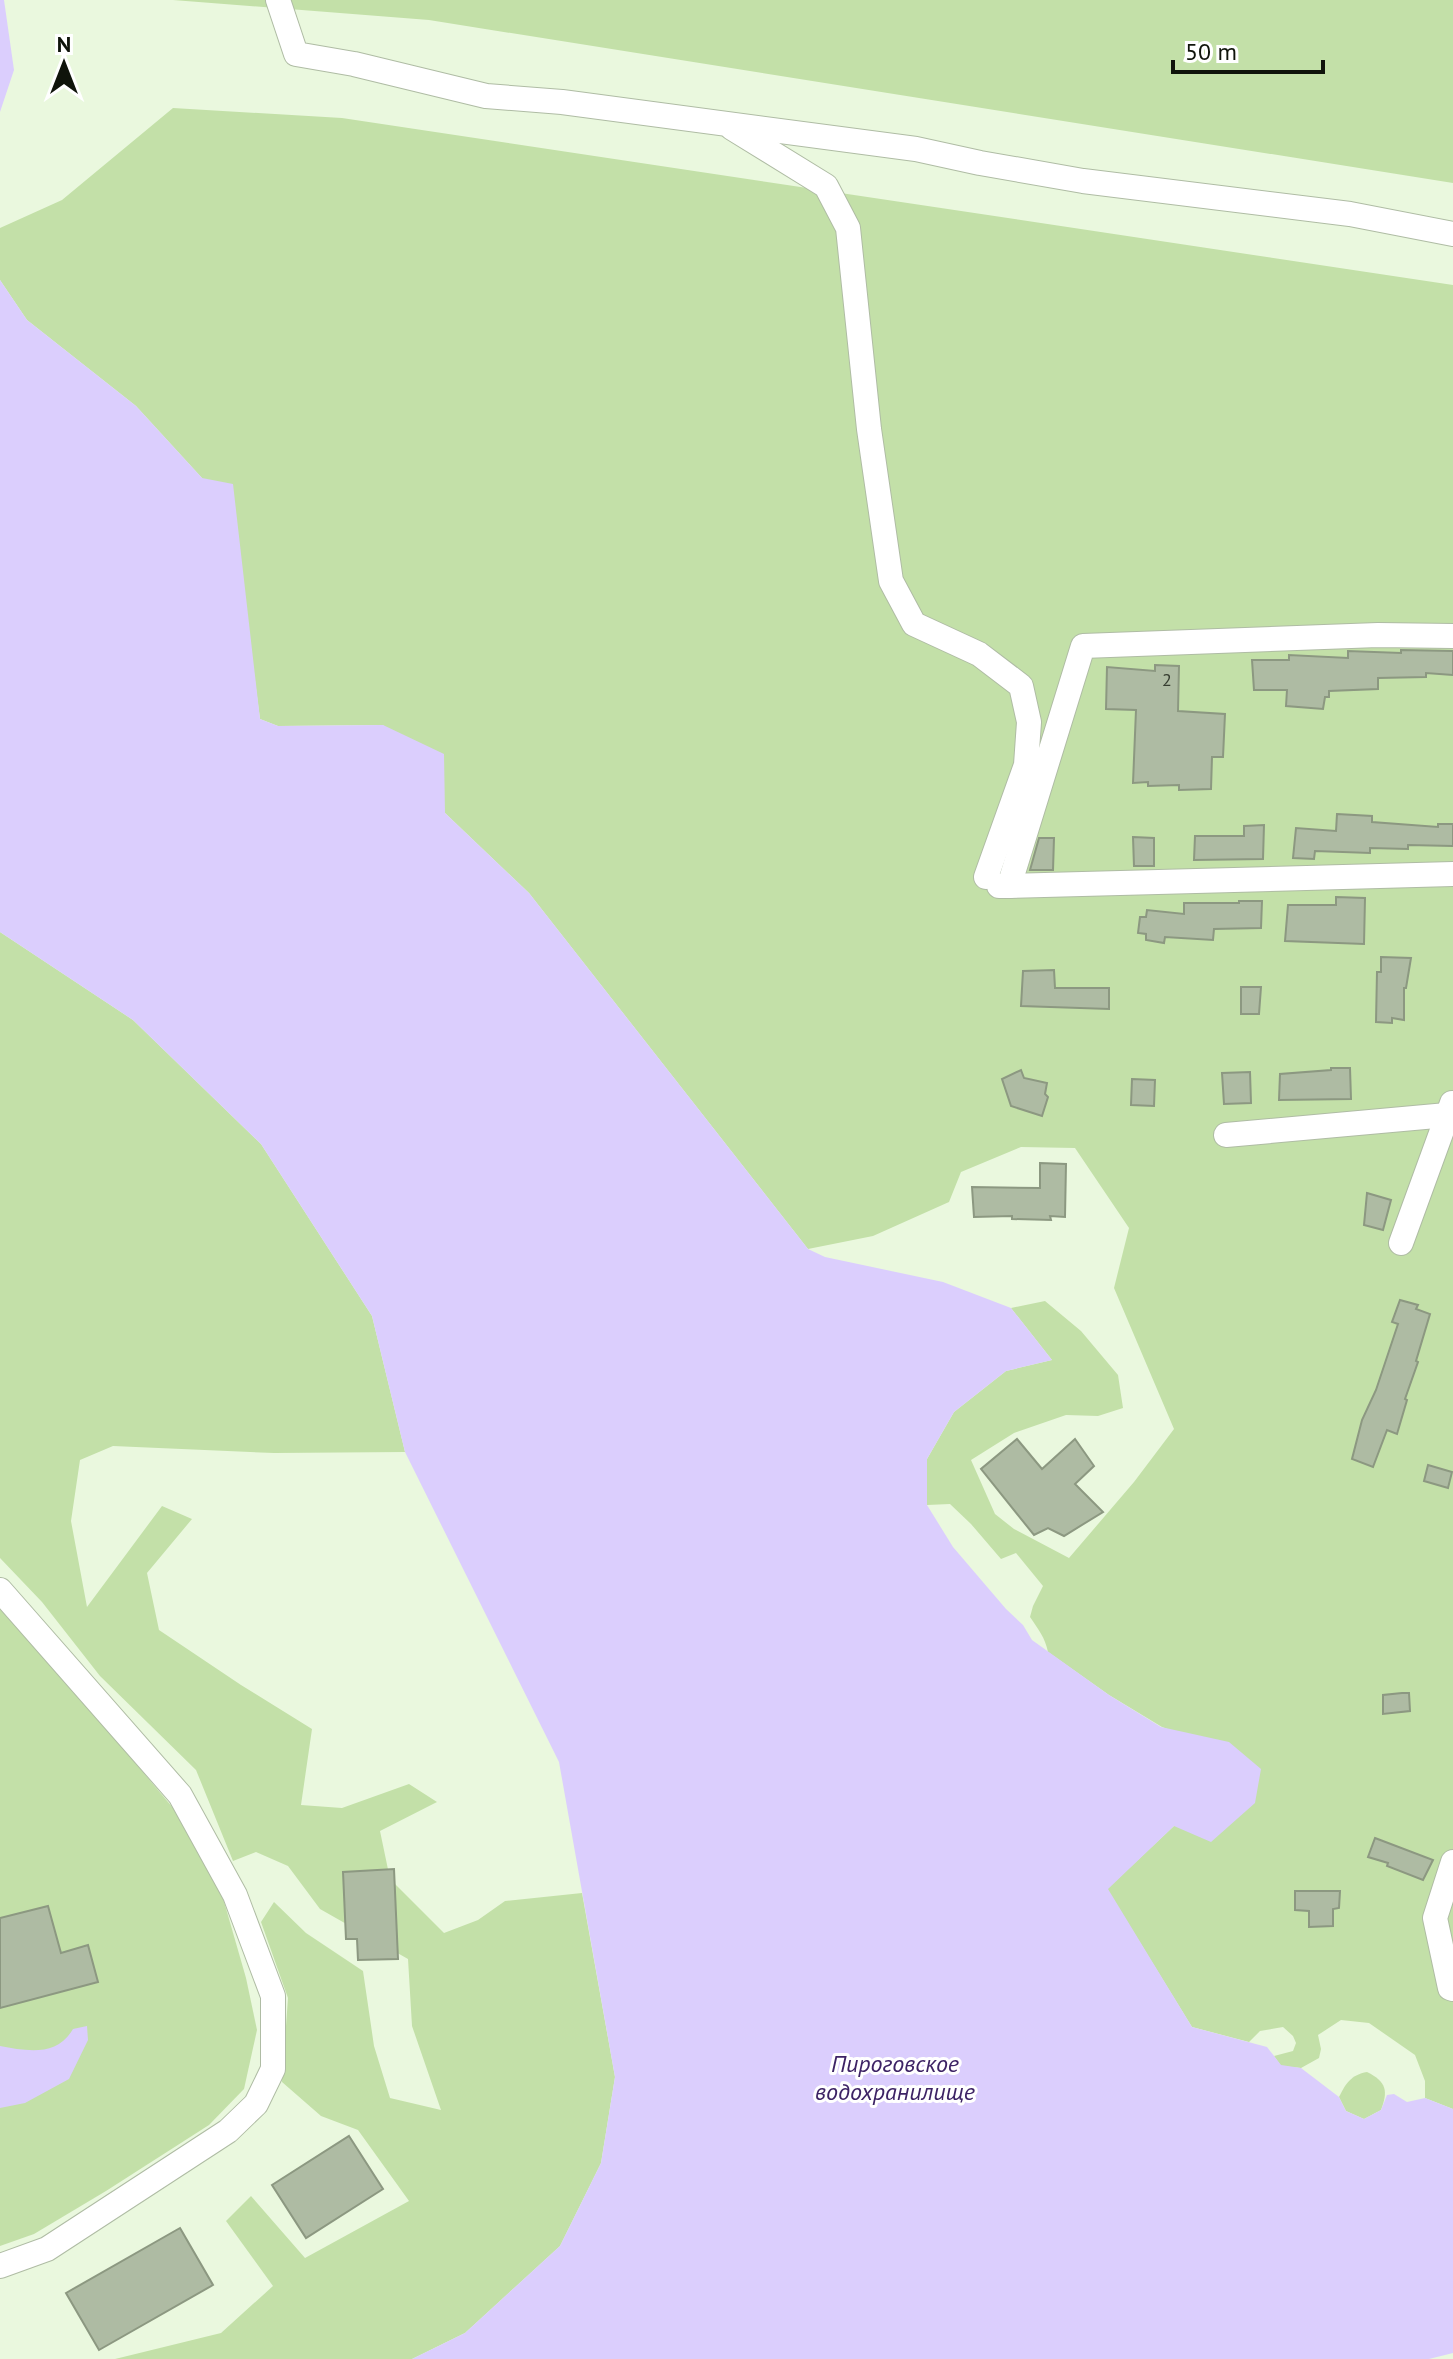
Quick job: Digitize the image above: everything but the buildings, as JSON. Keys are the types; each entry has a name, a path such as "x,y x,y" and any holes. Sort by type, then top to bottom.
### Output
{"street":[{"path":"278,0 296,54 354,64 486,96 562,102 916,149 1083,181 1350,214 1453,234"},
{"path":"724,123 826,186 848,228 869,429 891,581 914,624 979,654 1021,686 1029,722 1026,765 998,883"},
{"path":"998,883 1083,646 1378,635 1453,636"},
{"path":"998,883 1453,874"},
{"path":"1226,1135 1450,1108 1401,1243"},
{"path":"0,1590 180,1795 235,1895 273,1996 273,2069 256,2104 228,2131 47,2249 0,2266"},
{"path":"1453,1862 1435,1918 1450,1988 1453,1989"}],"green space":[{"path":"173,0 1453,0 1453,183 429,20"},
{"path":"173,108 342,118 1453,285 1453,2109 1425,2098 1425,2081 1415,2055 1369,2023 1341,2020 1318,2035 1319,2058 1301,2068 1281,2066 1274,2056 1293,2051 1296,2043 1283,2027 1260,2031 1249,2042 1192,2027 1107,1889 1175,1825 1213,1746 1162,1727 1048,1652 1043,1637 1030,1617 1043,1586 1016,1553 1001,1559 950,1504 927,1505 927,1459 954,1412 1006,1371 1052,1360 1011,1308 1045,1301 1081,1331 1118,1375 1123,1408 1098,1416 1066,1415 1014,1433 971,1460 995,1514 1014,1529 1069,1558 1134,1482 1174,1429 1114,1288 1129,1228 1075,1148 1021,1147 961,1172 949,1202 873,1236 808,1249 529,893 445,813 383,725 278,726 260,719 254,673 202,478 136,406 27,320 0,280 0,228 62,200"},
{"path":"0,932 133,1020 261,1144 372,1316 405,1452 274,1453 113,1446 80,1460 71,1521 87,1607 162,1506 192,1519 147,1573 159,1630 312,1729 301,1805 342,1808 409,1784 437,1802 380,1831 390,1879 444,1933 478,1920 505,1901 582,1893 615,2077 601,2163 560,2246 465,2333 412,2359 115,2359 221,2333 273,2286 226,2221 251,2196 305,2258 409,2201 358,2130 321,2116 282,2082 288,1998 261,1922 274,1902 306,1933 363,1971 374,2046 390,2098 441,2110 412,2026 408,1959 320,1909 288,1866 256,1852 233,1861 196,1770 100,1676 42,1602 0,1558"},
{"path":"0,1609 61,1674 173,1808 223,1898 257,2030 244,2089 209,2125 34,2234 0,2246"},
{"path":"1367,2072 1382,2083 1385,2097 1381,2110 1364,2119 1346,2111 1339,2097 1350,2080"}],"water":[{"path":"0,0 4,0 14,70 0,112"},
{"name":"Пироговское водохранилище","path":"0,280 27,320 136,406 202,478 233,484 260,719 278,726 383,725 444,754 445,813 529,893 808,1249 825,1257 943,1282 1011,1308 1052,1360 1006,1371 954,1412 927,1459 927,1505 953,1547 1023,1625 1032,1640 1109,1695 1161,1727 1229,1742 1261,1769 1255,1803 1211,1842 1174,1826 1108,1889 1192,2027 1267,2047 1281,2065 1301,2068 1339,2097 1346,2111 1364,2119 1381,2110 1387,2095 1394,2094 1407,2102 1425,2098 1453,2109 1453,2353 1429,2359 412,2359 465,2333 560,2246 601,2163 615,2077 559,1762 405,1452 372,1316 261,1144 133,1020 0,932"},
{"path":"87,2026 88,2040 69,2079 25,2103 0,2108 0,2046 31,2050 50,2048 59,2044 73,2029"}]}
